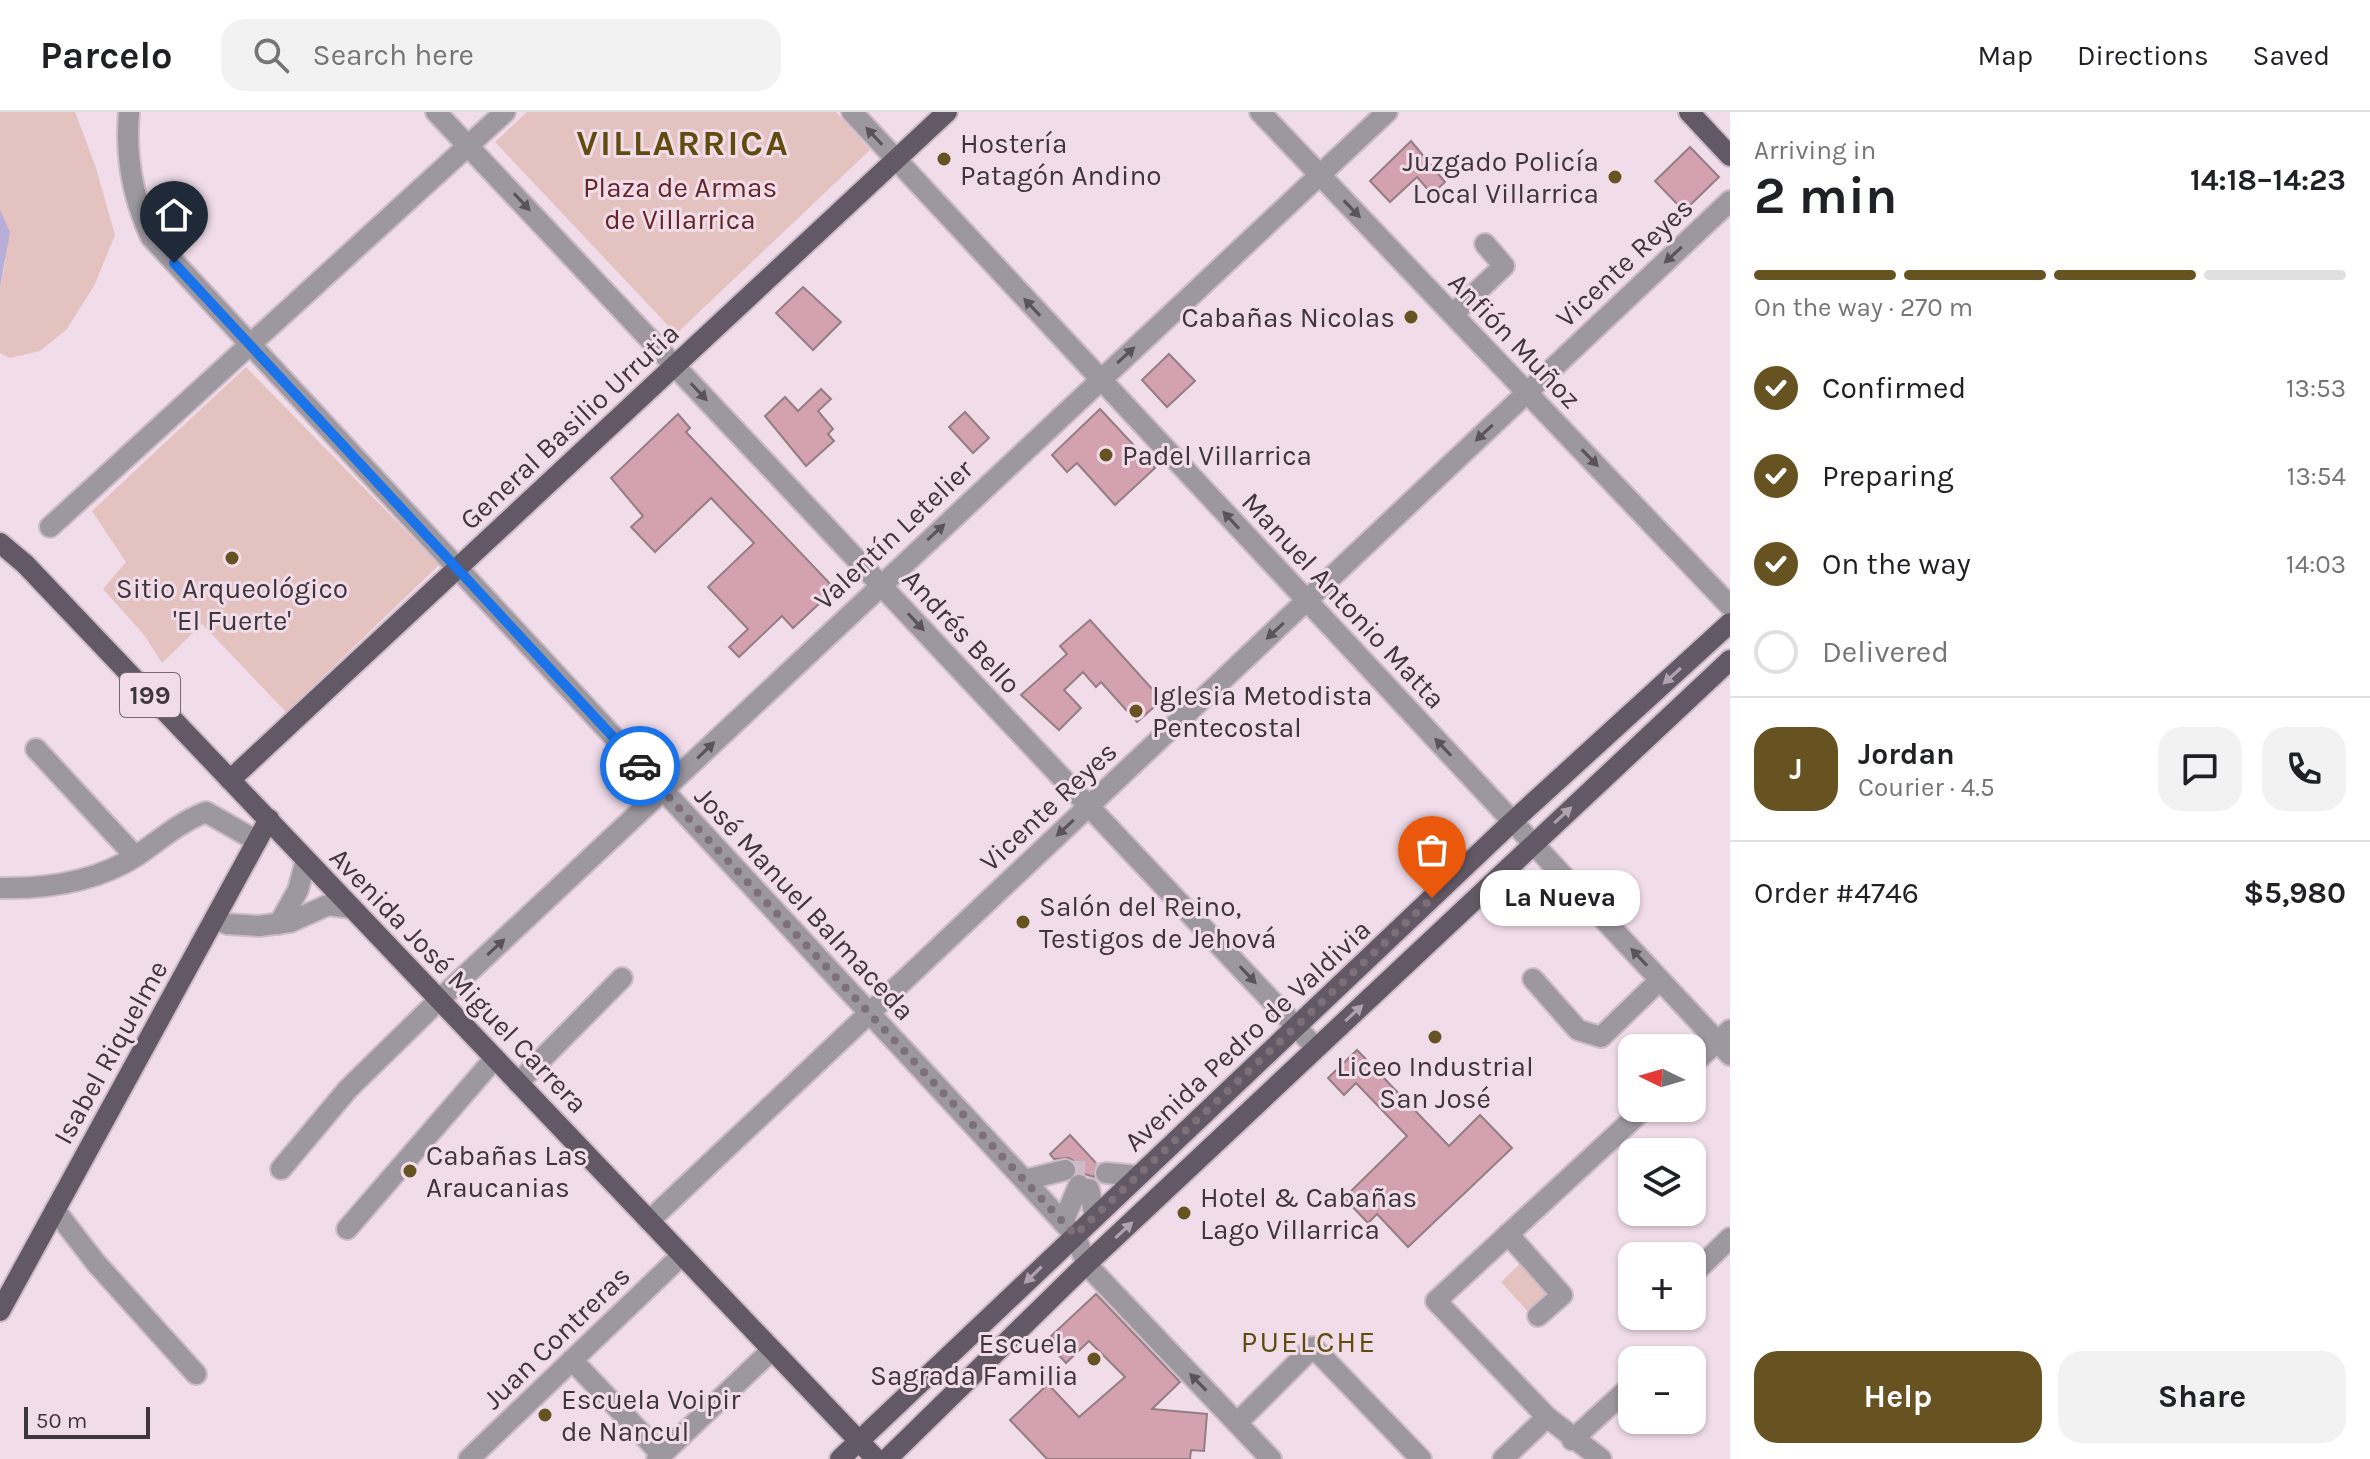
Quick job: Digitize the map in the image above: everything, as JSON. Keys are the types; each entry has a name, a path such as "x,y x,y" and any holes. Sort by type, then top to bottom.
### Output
{"main road":[{"name":"General Basilio Urrutia","path":"230,780 947,112"},
{"path":"1689,112 1730,156"},
{"name":"Avenida José Miguel Carrera","path":"0,543 25,564 269,819 876,1459"},
{"name":"Avenida Pedro de Valdivia","path":"840,1459 1069,1228 1095,1217 1512,822 1730,623"},
{"name":"Avenida Pedro de Valdivia","path":"887,1459 1087,1265 1730,660"},
{"name":"Isabel Riquelme","path":"0,1311 269,819"}],"street":[{"name":"José Manuel Balmaceda","path":"129,112 132,186 137,208 151,237 1069,1228 1087,1265 1271,1459"},
{"name":"Andrés Bello","path":"436,112 1316,1048"},
{"path":"50,527 505,112"},
{"name":"Manuel Antonio Matta","path":"852,112 1660,980 1726,1042"},
{"name":"Anfión Muñoz","path":"1260,112 1730,606"},
{"name":"Valentín Letelier","path":"281,1169 348,1089 439,1000 1387,112"},
{"name":"Vicente Reyes","path":"649,1221 1730,201"},
{"path":"1453,314 1504,266 1485,244"},
{"path":"36,749 135,856"},
{"path":"0,888 69,882 135,856 187,819 206,812 257,841"},
{"path":"279,924 298,890 306,860"},
{"path":"215,918 243,926 279,924 300,919 328,905 352,908"},
{"path":"518,1083 622,978"},
{"path":"1533,979 1578,1030 1601,1037 1660,980"},
{"path":"1706,1056 1726,1042"},
{"path":"347,1229 495,1058"},
{"path":"1601,1459 1572,1440 1547,1417 1436,1301 1630,1122"},
{"path":"1106,1173 1138,1176"},
{"path":"1025,1180 1077,1182"},
{"path":"1077,1182 1095,1217"},
{"path":"1069,1228 1077,1182"},
{"path":"55,1210 96,1263 196,1374"},
{"path":"1508,1234 1562,1295 1538,1316"},
{"path":"1706,1261 1730,1238"},
{"name":"Juan Contreras","path":"482,1455 572,1360 682,1255"},
{"path":"1237,1423 1313,1347 1421,1459"},
{"path":"572,1360 660,1457 772,1350"},
{"path":"1572,1440 1618,1398"},
{"path":"1503,1459 1547,1417"}],"green space":[{"path":"0,112 75,112 96,168 115,235 95,284 67,329 40,351 10,358 0,353 0,287 6,258 0,271"},
{"name":"Plaza de Armas de Villarrica","path":"527,112 836,112 870,150 676,334 495,142"},
{"path":"246,367 439,565 286,712 202,624 162,663 145,636 103,589 126,562 92,511"},
{"path":"1524,1260 1555,1293 1531,1315 1501,1282"}],"shaded area":[{"path":"0,210 10,232 0,287"}],"building":[{"path":"1411,141 1445,182 1432,194 1417,177 1390,202 1370,181"},
{"path":"1690,147 1719,177 1684,211 1655,181"},
{"path":"803,287 841,322 813,350 776,313"},
{"path":"1169,354 1195,381 1167,407 1142,380"},
{"path":"821,389 831,399 818,411 833,429 828,434 834,441 806,466 765,416 785,397 798,411"},
{"name":"Padel Villarrica","path":"1100,409 1155,468 1115,505 1077,463 1067,472 1052,455"},
{"path":"965,412 989,438 973,453 949,427"},
{"path":"678,414 690,428 686,432 835,589 793,628 782,616 739,657 729,647 748,629 708,587 754,543 711,498 655,552 631,527 643,516 611,478"},
{"path":"1090,620 1162,700 1137,722 1101,682 1096,687 1083,672 1064,690 1081,708 1059,730 1021,695 1067,654 1060,646"},
{"path":"1357,1050 1449,1146 1480,1115 1512,1148 1408,1247 1377,1214 1368,1223 1344,1198 1407,1136 1356,1083 1344,1095 1328,1078"},
{"path":"1070,1135 1097,1164 1094,1177 1078,1172 1075,1162 1069,1158 1054,1159 1050,1154"},
{"name":"Escuela Sagrada Familia","path":"1096,1294 1180,1382 1152,1409 1207,1414 1204,1451 1191,1450 1190,1459 1047,1459 1010,1420 1048,1384 1079,1417 1125,1377 1089,1341 1066,1363 1057,1353 1062,1349 1051,1336"}],"tunnel":[{"path":"1065,1170 1106,1173"}],"way so far":[{"path":"640,766 1075,1235 1432,898"}],"place":[{"name":"Hostería Patagón Andino","path":"944,159"},
{"name":"Juzgado Policía Local Villarrica","path":"1615,177"},
{"name":"Cabañas Nicolas","path":"1411,317"},
{"name":"Padel Villarrica","path":"1106,455"},
{"name":"Sitio Arqueológico 'El Fuerte'","path":"232,558"},
{"name":"Iglesia Metodista Pentecostal","path":"1136,711"},
{"name":"La Nueva","path":"1432,898"},
{"name":"Salón del Reino, Testigos de Jehová","path":"1023,922"},
{"name":"Liceo Industrial San José","path":"1435,1037"},
{"name":"Cabañas Las Araucanias","path":"410,1171"},
{"name":"Hotel & Cabañas Lago Villarrica","path":"1184,1213"},
{"name":"Escuela Sagrada Familia","path":"1094,1359"},
{"name":"Escuela Voipir de Nancul","path":"545,1415"}],"district":[{"name":"VILLARRICA","path":"683,142"},
{"name":"PUELCHE","path":"1309,1342"}],"route":[{"path":"174,263 640,766"}]}
